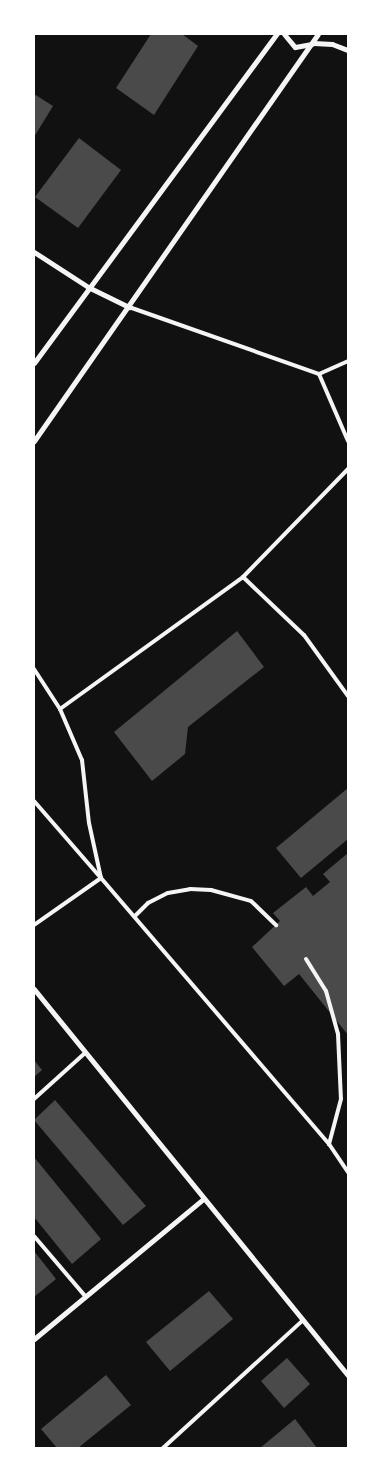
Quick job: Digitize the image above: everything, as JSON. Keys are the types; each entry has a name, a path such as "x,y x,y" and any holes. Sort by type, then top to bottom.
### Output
{"street":[{"path":"34,363 88,287 277,34"},
{"path":"284,34 295,47 313,43 332,44 348,50"},
{"path":"34,441 318,34"},
{"path":"34,252 88,287 129,307"},
{"path":"34,989 348,1376"},
{"path":"34,1339 203,1199"}],"lane":[{"path":"129,307 319,374 348,361"},
{"path":"319,374 348,441"},
{"path":"60,709 243,578 348,470"},
{"path":"243,578 304,635 348,696"},
{"path":"34,669 60,709 82,760 90,823 101,878"},
{"path":"34,801 136,916 329,1144 348,1172"},
{"path":"34,925 101,878"},
{"path":"136,916 148,903 168,893 190,889 211,890 251,901 276,925"},
{"path":"306,959 326,991 338,1034 341,1099 329,1144"},
{"path":"34,1099 85,1053"},
{"path":"34,1236 85,1296"},
{"path":"163,1448 303,1320"}],"building":[{"path":"151,34 182,34 198,46 154,115 116,88"},
{"path":"34,94 53,106 34,137"},
{"path":"79,138 121,170 78,228 35,197"},
{"path":"237,631 264,667 188,727 185,754 152,781 114,732"},
{"path":"348,788 348,839 301,878 276,848"},
{"path":"348,853 348,1035 299,974 284,986 252,947 280,921 273,913 306,887 313,896 330,882 323,874"},
{"path":"34,1060 42,1070 34,1077"},
{"path":"55,1100 146,1206 123,1225 34,1120"},
{"path":"34,1157 101,1239 72,1264 34,1217"},
{"path":"34,1251 56,1279 34,1297"},
{"path":"209,1291 233,1319 170,1371 146,1342"},
{"path":"287,1358 310,1384 284,1408 261,1381"},
{"path":"106,1375 131,1405 78,1448 57,1448 41,1429"},
{"path":"295,1419 317,1448 260,1448"}]}
